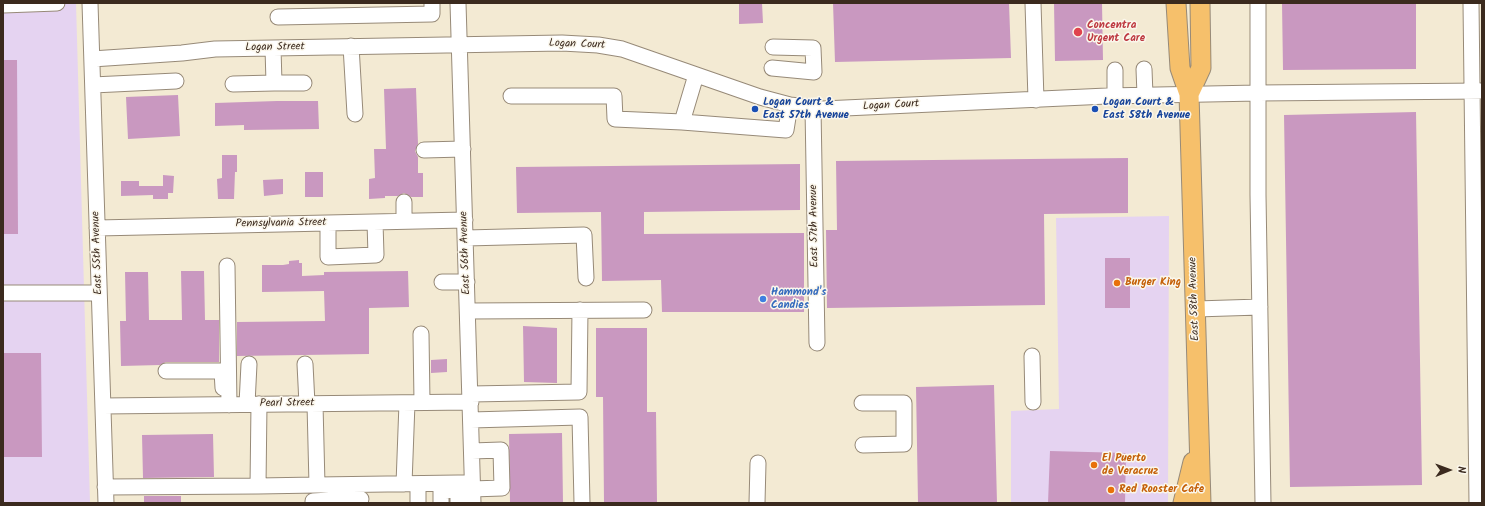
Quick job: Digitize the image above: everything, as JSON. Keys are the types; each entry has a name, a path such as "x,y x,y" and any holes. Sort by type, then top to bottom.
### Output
{"main road":[{"name":"East 58th Avenue","path":"1176,3 1180,68 1189,94 1201,503"},
{"name":"East 58th Avenue","path":"1189,94 1201,68 1200,3"},
{"path":"1183,503 1199,437"},
{"path":"1199,437 1213,503"}],"street":[{"path":"3,6 57,3"},
{"name":"East 55th Avenue","path":"90,3 106,503"},
{"path":"278,17 432,14 432,3"},
{"name":"East 56th Avenue","path":"458,3 472,450 465,492"},
{"path":"1033,3 1036,100"},
{"path":"1258,3 1263,503"},
{"path":"1471,3 1477,91 1477,503"},
{"name":"Logan Court","path":"459,44 562,43 610,46 645,56 696,75 790,105 813,108 1189,94 1477,91"},
{"name":"Logan Street","path":"92,59 182,53 215,49 459,44"},
{"path":"351,46 355,114"},
{"path":"772,68 814,72 813,48 773,47"},
{"path":"273,48 274,83"},
{"path":"1144,69 1145,96"},
{"path":"1115,70 1116,96"},
{"path":"682,122 696,75"},
{"path":"93,85 176,82"},
{"path":"234,84 304,83"},
{"path":"512,96 614,96 614,119 682,122 786,130 790,105"},
{"name":"East 57th Avenue","path":"813,108 817,344"},
{"path":"424,150 463,149"},
{"path":"404,202 404,221"},
{"name":"Pennsylvania Street","path":"97,228 465,220"},
{"path":"328,223 328,257 376,255 375,222"},
{"path":"466,238 584,235 586,278"},
{"path":"226,405 227,266"},
{"path":"442,282 467,282"},
{"path":"3,293 99,293"},
{"path":"1196,309 1260,307"},
{"name":"Pearl Street","path":"103,406 407,403 579,392 580,310"},
{"path":"468,312 644,310"},
{"path":"421,334 422,402"},
{"path":"1032,356 1033,402"},
{"path":"250,364 258,486"},
{"path":"305,364 311,404 317,485"},
{"path":"166,371 222,371 226,405"},
{"path":"407,403 411,484 418,503"},
{"path":"862,403 904,403 904,444 863,445"},
{"path":"471,420 580,417 582,503"},
{"path":"441,503 441,491 465,492 502,488 502,450 472,450"},
{"path":"757,503 758,463"},
{"path":"105,487 411,484 465,492"},
{"path":"313,503 313,501 346,501 361,499"}],"shaded area":[{"path":"3,3 76,3 90,503 3,503"},
{"path":"1169,216 1168,503 1011,503 1011,411 1059,409 1056,218"}],"building":[{"path":"739,3 762,3 763,23 739,24"},
{"path":"833,3 1009,3 1011,58 835,62"},
{"name":"Concentra Urgent Care","path":"1054,3 1102,3 1103,60 1055,61"},
{"path":"1282,3 1416,3 1416,69 1283,70"},
{"path":"3,60 17,60 18,234 3,234"},
{"path":"416,88 418,144 415,151 418,157 418,173 423,173 423,197 411,197 404,193 398,196 385,196 385,198 369,199 369,179 375,178 374,149 386,149 384,89"},
{"path":"178,95 180,136 128,139 126,97"},
{"path":"318,101 319,129 244,130 244,125 215,126 215,103"},
{"path":"1416,112 1422,485 1290,487 1284,115"},
{"path":"222,155 237,155 234,199 218,199 217,179 222,178"},
{"path":"1128,158 1128,213 1044,214 1045,305 827,308 826,230 837,230 836,161"},
{"path":"800,164 800,210 644,212 644,234 804,233 804,312 662,312 661,280 602,281 601,212 517,213 516,167"},
{"path":"305,172 323,172 323,197 305,197"},
{"path":"163,175 174,176 173,193 168,193 168,199 153,199 153,195 121,196 121,181 139,181 139,186 163,186"},
{"path":"283,179 283,194 264,196 263,180"},
{"name":"Burger King","path":"1105,258 1130,258 1130,308 1105,308"},
{"path":"299,260 299,263 302,263 302,276 324,275 324,272 408,271 409,307 369,308 369,354 237,356 237,322 325,321 324,291 262,292 262,265 283,265 289,264 289,261"},
{"path":"181,271 204,271 205,320 219,320 219,362 166,362 160,365 121,366 120,321 126,321 125,272 148,272 149,320 182,320"},
{"path":"523,326 557,328 557,383 524,382"},
{"path":"596,328 647,328 647,412 656,412 657,503 604,503 603,397 596,397"},
{"path":"3,353 41,353 42,457 3,457"},
{"path":"447,359 447,372 431,373 431,360"},
{"path":"994,385 997,503 918,503 916,387"},
{"path":"562,433 563,503 510,503 509,434"},
{"path":"213,434 214,477 143,478 142,435"},
{"path":"1050,451 1126,453 1125,503 1048,503"},
{"path":"144,496 181,496 181,503 144,503"}],"place":[{"name":"Concentra Urgent Care","path":"1078,32"},
{"name":"Logan Court & East 57th Avenue","path":"755,109"},
{"name":"Logan Court & East 58th Avenue","path":"1095,109"},
{"name":"Burger King","path":"1117,283"},
{"name":"Hammond's Candies","path":"763,299"},
{"name":"El Puerto de Veracruz","path":"1094,465"},
{"name":"Red Rooster Cafe","path":"1111,490"}]}
